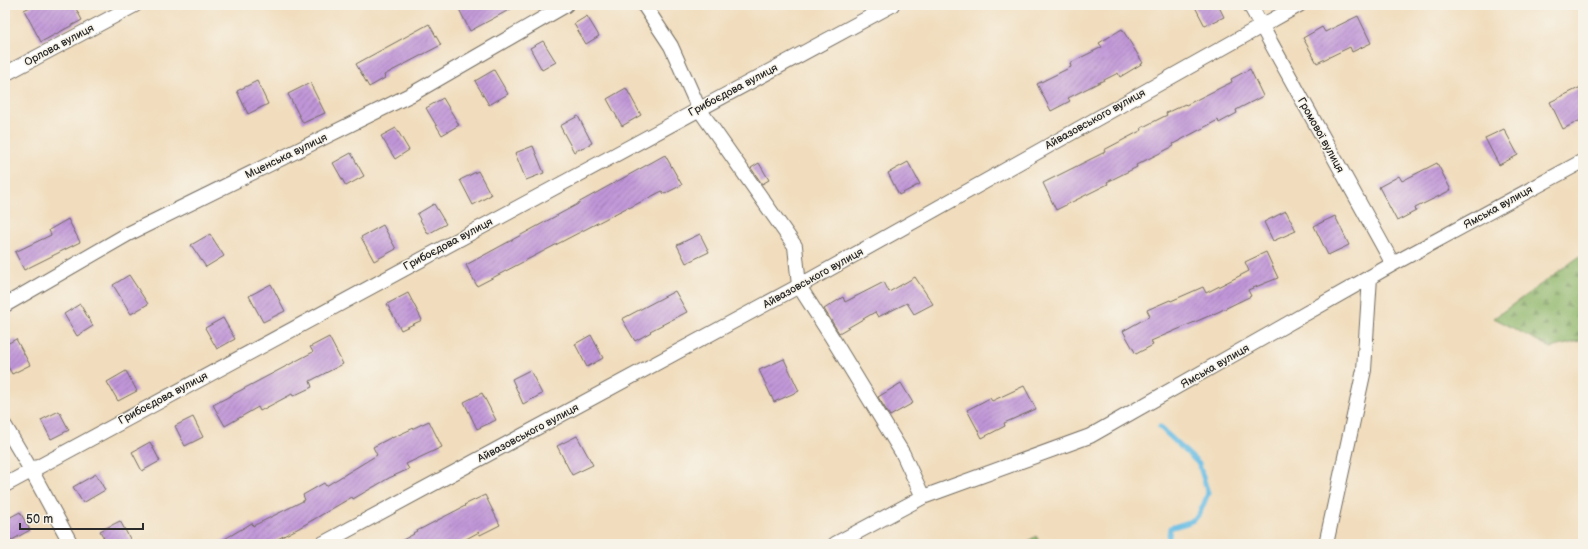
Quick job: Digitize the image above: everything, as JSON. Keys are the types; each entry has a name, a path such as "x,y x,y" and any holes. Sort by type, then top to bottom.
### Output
{"street":[{"name":"Орлова вулиця","path":"5,74 135,5"},
{"name":"Мценська вулиця","path":"5,305 128,234 412,94 566,5"},
{"path":"644,5 671,46 700,109 795,246 799,286 903,454 924,498"},
{"name":"Грибоєдова вулиця","path":"5,485 892,5"},
{"name":"Громової вулиця","path":"1250,5 1393,264"},
{"name":"Айвазовського вулиця","path":"322,544 799,286 1299,5"},
{"name":"Ямська вулиця","path":"835,544 924,498 1090,436 1393,264 1583,161"},
{"path":"1326,544 1364,370 1370,277"},
{"path":"5,426 31,470 71,544"}],"green space":[{"path":"1583,254 1583,340 1551,348 1494,318"},
{"path":"1036,536 1041,544 1024,544"}],"building":[{"path":"34,5 74,5 82,20 41,42 24,10"},
{"path":"457,5 518,5 470,31"},
{"path":"1194,5 1218,5 1224,17 1205,26"},
{"path":"587,16 599,36 586,44 574,24"},
{"path":"1358,16 1371,43 1352,52 1350,47 1317,63 1303,38 1322,27 1325,32"},
{"path":"429,24 441,45 384,75 385,78 369,87 356,64"},
{"path":"1122,29 1143,63 1120,77 1118,73 1068,98 1070,101 1051,111 1037,84 1071,67 1070,63 1102,47 1099,43"},
{"path":"543,41 556,62 542,70 530,48"},
{"path":"1250,69 1263,96 1236,110 1237,113 1219,123 1218,120 1173,144 1174,146 1136,165 1137,167 1107,182 1108,184 1056,210 1043,183 1105,152 1104,150 1142,130 1141,128 1167,115 1166,113 1185,104 1186,105 1232,82 1231,79"},
{"path":"494,70 508,94 489,105 475,81"},
{"path":"257,81 268,104 248,114 237,91"},
{"path":"310,83 325,113 303,123 288,94"},
{"path":"1583,86 1583,119 1563,129 1550,102"},
{"path":"626,88 641,115 622,126 607,99"},
{"path":"443,98 459,125 442,135 426,108"},
{"path":"578,116 592,143 574,152 560,126"},
{"path":"396,128 409,150 395,159 381,136"},
{"path":"1504,129 1518,155 1499,165 1485,138"},
{"path":"533,146 544,173 526,180 515,153"},
{"path":"351,153 364,176 346,186 333,163"},
{"path":"665,155 682,185 664,194 662,191 629,208 628,207 477,286 466,265"},
{"path":"908,162 920,184 899,195 888,173"},
{"path":"759,163 769,180 762,184 751,168"},
{"path":"1437,163 1451,190 1415,208 1416,211 1397,221 1379,187 1399,176 1402,181"},
{"path":"478,171 491,195 473,205 460,180"},
{"path":"434,204 446,224 428,234 417,214"},
{"path":"1286,211 1296,231 1273,241 1264,222"},
{"path":"1335,216 1349,245 1328,255 1314,226"},
{"path":"68,219 80,242 24,270 15,252 51,235 49,230"},
{"path":"383,225 396,249 374,261 361,237"},
{"path":"210,234 224,256 206,267 191,245"},
{"path":"700,234 709,252 686,263 677,245"},
{"path":"1266,252 1278,278 1248,290 1251,296 1151,341 1153,345 1136,354 1123,331 1150,316 1147,310 1203,287 1206,293 1249,271 1245,262"},
{"path":"129,275 148,304 131,314 113,285"},
{"path":"915,277 933,304 914,314 907,303 878,317 875,312 839,333 824,309 843,297 845,302 884,282 889,292"},
{"path":"271,284 285,311 263,322 249,296"},
{"path":"675,291 687,312 650,331 651,332 635,341 622,319"},
{"path":"408,293 422,320 401,330 387,304"},
{"path":"80,304 93,326 77,336 64,314"},
{"path":"223,318 235,339 217,349 205,328"},
{"path":"591,335 603,358 587,367 575,344"},
{"path":"329,337 343,364 310,381 312,387 293,396 292,394 260,411 258,407 225,426 213,405 313,352 310,347"},
{"path":"16,339 30,365 12,374 5,361 5,345"},
{"path":"784,359 799,391 774,402 759,370"},
{"path":"530,370 542,394 523,404 512,379"},
{"path":"126,371 137,391 118,401 107,382"},
{"path":"901,383 913,403 890,416 878,397"},
{"path":"1024,386 1036,409 1004,423 1005,426 982,438 967,410 990,398 992,401"},
{"path":"482,393 496,420 477,429 464,402"},
{"path":"59,411 69,430 51,439 41,420"},
{"path":"193,417 203,437 185,446 175,426"},
{"path":"429,421 442,447 406,464 409,469 389,478 353,499 352,497 268,544 216,544 252,523 253,526 305,500 303,495 324,483 326,486 377,455 373,447"},
{"path":"577,436 593,465 572,475 557,446"},
{"path":"150,442 160,461 142,471 132,452"},
{"path":"96,474 105,490 83,503 73,487"},
{"path":"485,495 500,525 480,535 479,532 457,544 395,544 465,506 464,505"},
{"path":"20,512 30,530 5,544 5,520"},
{"path":"120,521 133,544 107,544 100,531"}],"waterway":[{"path":"1160,427 1199,464 1208,493 1202,509 1196,518 1187,523 1170,528 1168,544"}]}
